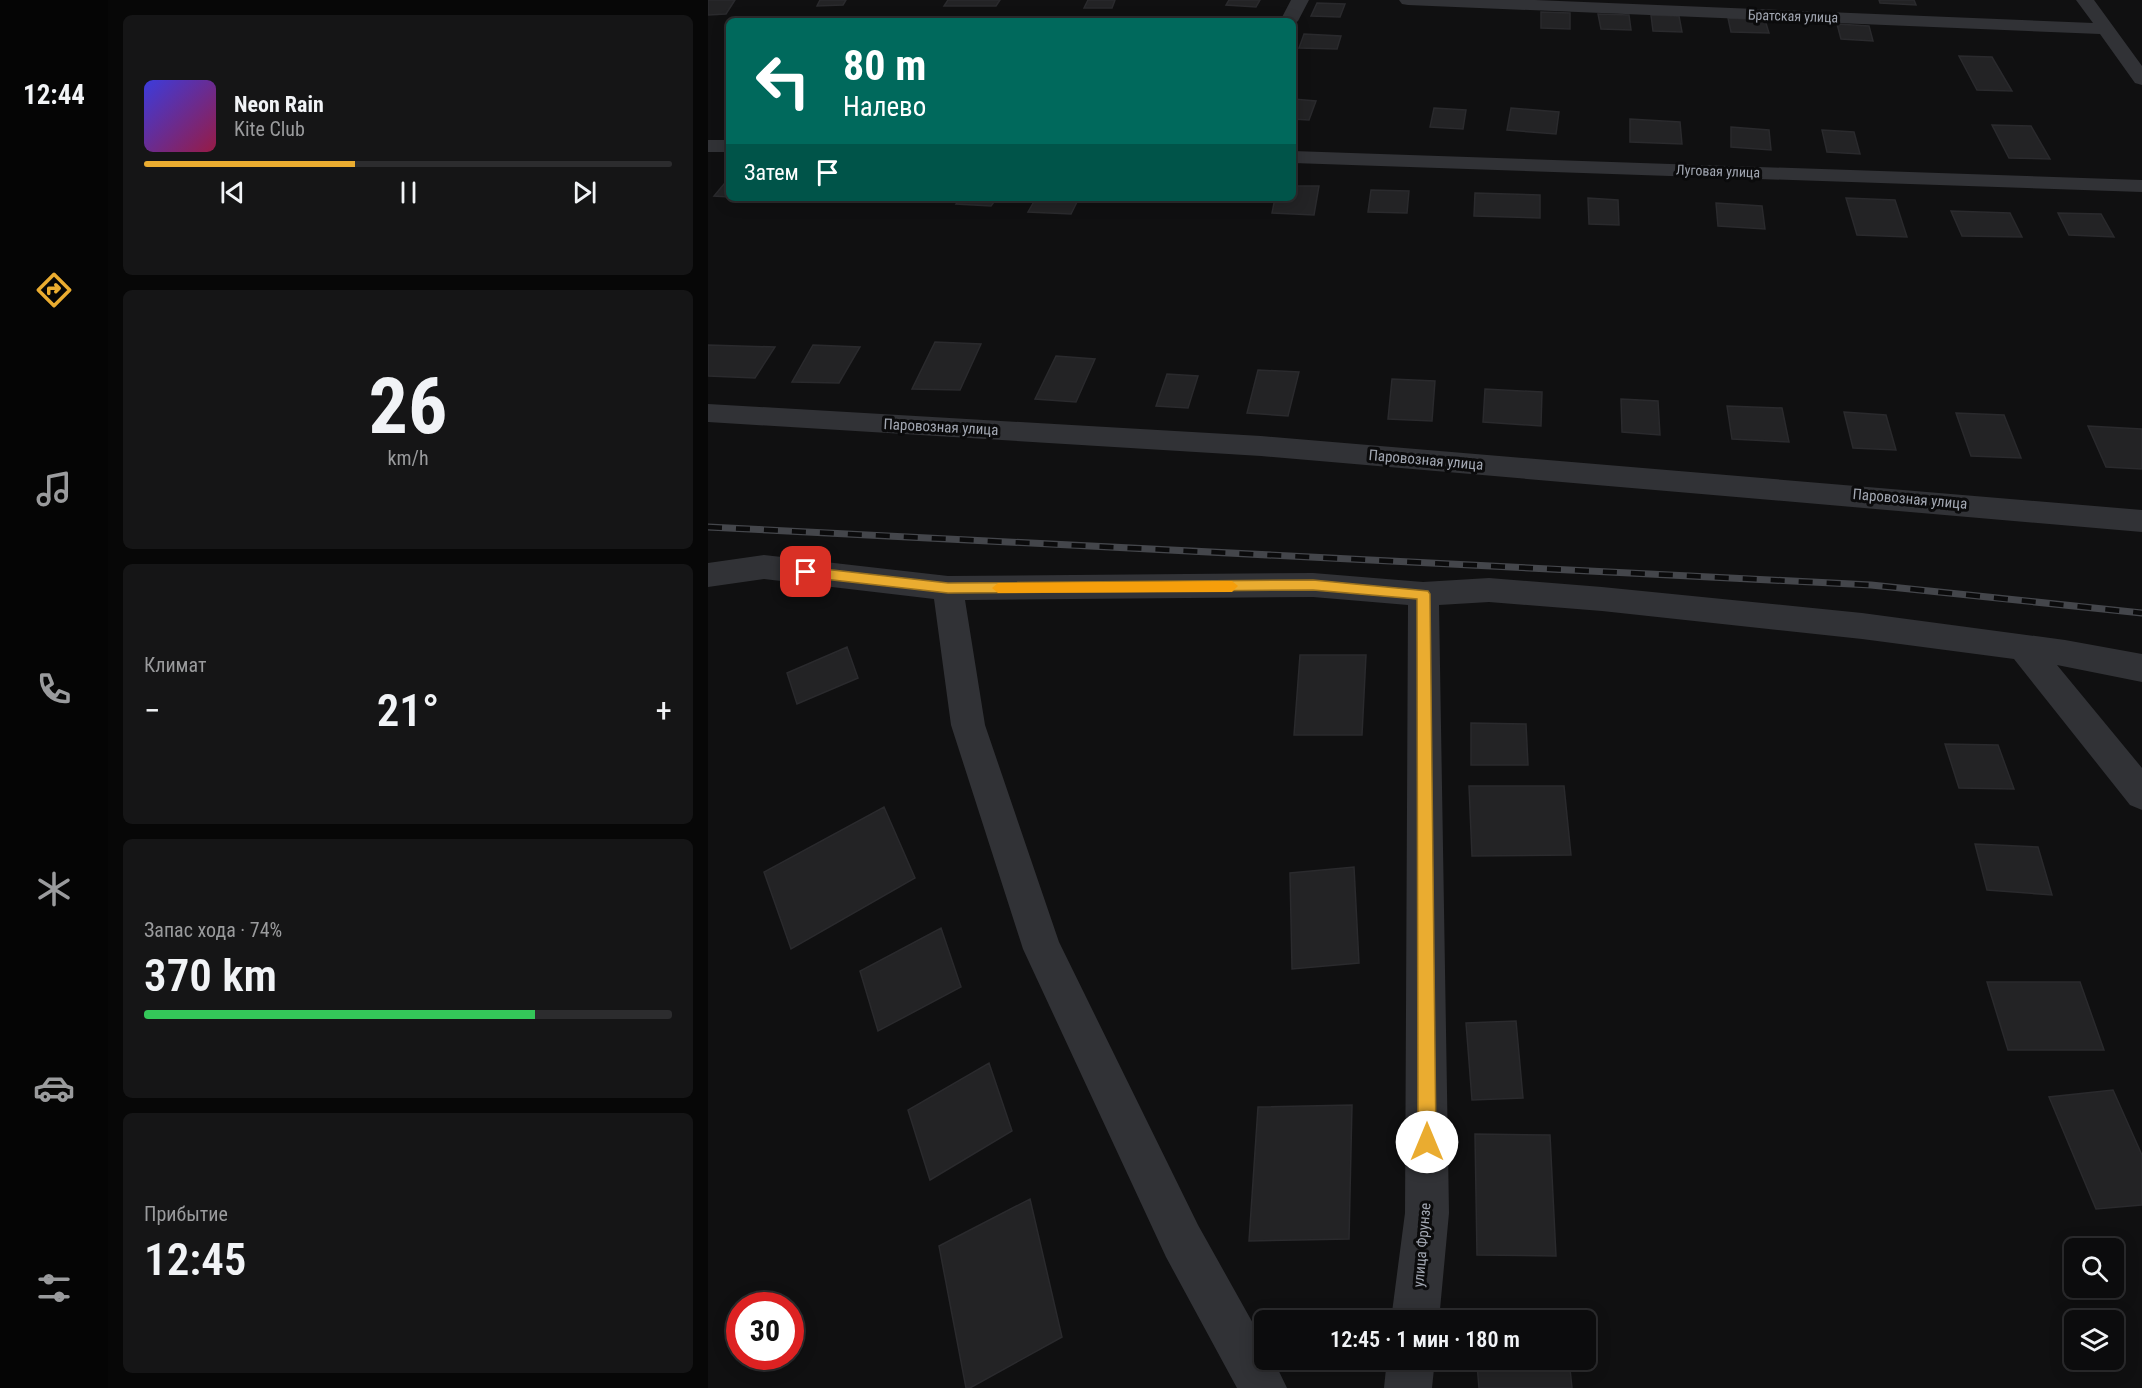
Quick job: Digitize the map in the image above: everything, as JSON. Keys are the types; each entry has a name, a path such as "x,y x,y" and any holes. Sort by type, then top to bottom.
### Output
{"street":[{"path":"1291,18 1300,0"},
{"name":"Братская улица","path":"1408,0 2106,29"},
{"path":"2085,0 2142,79"},
{"path":"708,146 726,146"},
{"name":"Луговая улица","path":"1296,157 2142,186"},
{"name":"Паровозная улица","path":"708,412 1261,446 2142,520"},
{"path":"708,575 764,567 948,588 1313,585 1424,594 1489,590 1602,599 1862,626 2065,653 2142,668"},
{"path":"948,588 968,725 1042,949 1182,1241 1263,1388"},
{"name":"улица Фрунзе","path":"1416,1310 1427,1213 1424,594"},
{"path":"2023,648 2142,794"},
{"path":"1408,1388 1410,1370"}],"building":[{"path":"708,0 735,0 726,14 708,15"},
{"path":"820,0 846,0 843,5 817,6"},
{"path":"948,0 1000,0 996,6 944,6"},
{"path":"1088,0 1115,0 1112,8 1084,8"},
{"path":"1229,0 1260,0 1256,7 1226,5"},
{"path":"1879,0 1914,0 1916,5 1880,3"},
{"path":"1317,3 1345,4 1340,17 1311,16"},
{"path":"1541,12 1570,13 1570,29 1541,28"},
{"path":"1598,14 1629,15 1631,30 1601,29"},
{"path":"1651,15 1679,16 1682,32 1653,31"},
{"path":"1728,18 1765,20 1769,33 1731,32"},
{"path":"1837,24 1869,26 1873,41 1841,39"},
{"path":"1304,34 1341,36 1337,49 1299,48"},
{"path":"1959,56 1992,57 2012,91 1977,90"},
{"path":"1296,99 1316,101 1309,120 1296,119"},
{"path":"1434,108 1466,110 1463,129 1430,127"},
{"path":"1511,108 1559,112 1556,134 1507,130"},
{"path":"1630,119 1680,122 1682,144 1630,142"},
{"path":"1992,125 2031,126 2050,159 2009,158"},
{"path":"1731,127 1769,130 1771,150 1731,147"},
{"path":"1822,130 1854,132 1860,154 1827,152"},
{"path":"726,182 726,197 714,196"},
{"path":"1296,186 1319,186 1314,215 1272,213 1274,201 1296,201"},
{"path":"1371,190 1409,191 1407,213 1368,212"},
{"path":"1475,193 1540,195 1540,218 1474,216"},
{"path":"1588,198 1618,200 1619,225 1589,224"},
{"path":"1846,198 1895,200 1907,237 1857,235"},
{"path":"958,201 995,201 991,206 956,204"},
{"path":"1034,201 1078,201 1071,214 1028,212"},
{"path":"1716,203 1762,206 1765,229 1718,226"},
{"path":"1951,211 2010,213 2022,237 1962,236"},
{"path":"2058,213 2101,214 2114,237 2069,235"},
{"path":"935,342 981,344 960,390 912,389"},
{"path":"708,345 775,347 755,378 708,376"},
{"path":"813,345 860,347 839,383 792,382"},
{"path":"1056,356 1095,359 1076,402 1035,399"},
{"path":"1258,370 1299,372 1288,416 1247,413"},
{"path":"1167,374 1198,376 1188,408 1156,406"},
{"path":"1392,379 1435,381 1432,421 1388,419"},
{"path":"1485,389 1542,392 1541,426 1483,422"},
{"path":"1621,399 1658,401 1660,435 1622,432"},
{"path":"1727,406 1782,408 1789,442 1732,439"},
{"path":"1844,412 1886,415 1896,450 1853,448"},
{"path":"1956,413 2004,415 2021,458 1971,456"},
{"path":"2088,426 2142,429 2142,469 2106,467"},
{"path":"847,647 858,678 797,704 787,673"},
{"path":"1300,655 1366,655 1362,735 1294,735"},
{"path":"1471,723 1526,724 1528,765 1471,765"},
{"path":"1945,744 1998,745 2014,789 1959,788"},
{"path":"1469,786 1564,786 1571,855 1472,856"},
{"path":"884,807 915,878 791,949 764,872"},
{"path":"1975,844 2038,847 2052,895 1987,890"},
{"path":"1354,867 1359,963 1292,969 1290,873"},
{"path":"941,928 961,987 878,1031 860,971"},
{"path":"1987,982 2080,982 2104,1050 2008,1050"},
{"path":"1516,1021 1523,1098 1472,1100 1466,1023"},
{"path":"989,1063 1012,1131 930,1180 908,1110"},
{"path":"2113,1090 2142,1155 2142,1205 2096,1209 2049,1097"},
{"path":"1352,1105 1349,1239 1249,1241 1258,1107"},
{"path":"1475,1134 1550,1135 1556,1256 1477,1255"},
{"path":"1030,1199 1062,1337 970,1388 966,1388 939,1246"},
{"path":"1478,1370 1570,1370 1572,1388 1479,1388"}],"railway":[{"path":"708,527 1871,585 2142,613"}],"slow traffic":[{"path":"998,588 1101,589 1232,586"}],"route":[{"path":"806,572 948,588 1101,589 1313,585 1424,594 1427,1142"}]}
